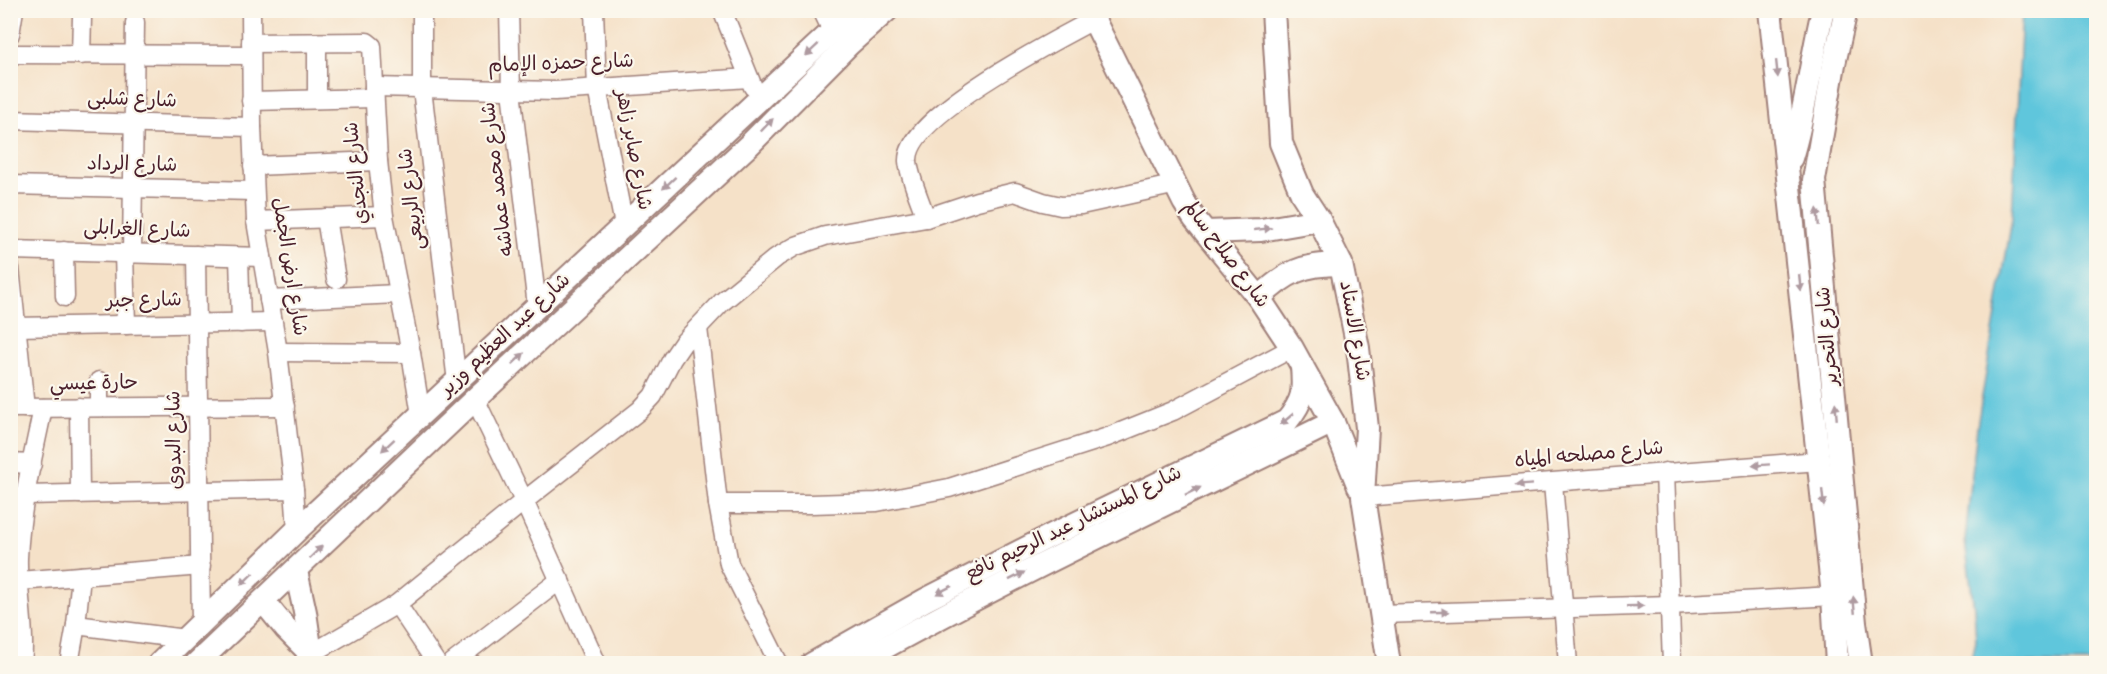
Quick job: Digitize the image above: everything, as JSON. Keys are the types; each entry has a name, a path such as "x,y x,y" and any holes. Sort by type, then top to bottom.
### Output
{"street":[{"path":"10,34 14,10"},
{"name":"شارع ارض الجمل","path":"250,10 253,191 278,352 297,530"},
{"name":"شارع الربيعى","path":"422,10 422,89 457,381"},
{"name":"شارع محمد عماشه","path":"509,10 511,91 537,306"},
{"name":"شارع صابر زاهر","path":"594,10 597,88 624,225"},
{"path":"722,10 758,100"},
{"path":"822,10 832,31"},
{"name":"شارع عبد العظيم وزير","path":"159,663 297,530 855,10"},
{"name":"شارع عبد العظيم وزير","path":"196,663 296,571 496,379 722,170 849,44 887,10"},
{"name":"شارع الاستاد","path":"1273,10 1281,143 1302,194 1319,220 1341,264 1358,348 1365,409 1366,447 1363,497 1389,663"},
{"name":"شارع التحرير","path":"1770,10 1833,596 1837,663"},
{"name":"شارع التحرير","path":"1788,169 1802,123 1823,10"},
{"name":"شارع التحرير","path":"1846,10 1834,63 1814,180 1855,623 1861,663"},
{"path":"926,218 908,160 911,146 924,129 964,97 1091,15"},
{"name":"شارع صلاح سالم","path":"1091,15 1184,202 1259,298 1297,357 1333,422 1363,497"},
{"path":"81,55 82,17"},
{"path":"126,325 133,188 135,22"},
{"path":"317,42 317,99"},
{"name":"شارع النجدي","path":"10,54 134,55 250,49 317,42 370,43 384,216 421,415"},
{"name":"شارع حمزه الإمام","path":"251,101 317,99 422,89 511,91 749,78"},
{"name":"شارع شلبى","path":"10,120 252,127"},
{"path":"732,125 731,131 736,142 748,145"},
{"path":"705,149 718,156 722,170"},
{"path":"253,166 378,161"},
{"path":"310,660 397,604 640,410 653,396 672,359 722,302 777,257 796,246 825,236 926,218 977,201 1015,192 1061,206 1082,205 1177,184"},
{"name":"شارع الرداد","path":"10,185 253,191"},
{"path":"256,221 384,216"},
{"path":"326,218 336,279"},
{"path":"1206,232 1261,230 1319,220"},
{"name":"شارع الغرابلى","path":"10,250 262,257"},
{"path":"64,251 65,297"},
{"name":"شارع البدوى","path":"196,255 201,623"},
{"path":"239,257 242,323"},
{"path":"1259,298 1277,281 1296,270 1318,264 1341,264"},
{"path":"10,268 32,464 21,520 19,581 23,640 22,663"},
{"path":"270,300 398,294"},
{"name":"شارع جبر","path":"16,327 273,322"},
{"path":"698,328 718,504 729,564 779,663"},
{"path":"278,352 411,353"},
{"path":"718,504 877,502 950,488 1108,436 1173,411 1297,357"},
{"name":"شارع المستشار عبد الرحيم نافع","path":"812,663 946,589 1287,421 1299,406 1304,387 1297,357"},
{"path":"480,360 482,371 496,379"},
{"path":"99,381 99,407"},
{"path":"457,381 468,388 475,399 597,663"},
{"name":"حارة عيسي","path":"26,408 285,406"},
{"path":"79,407 80,494"},
{"name":"شارع المستشار عبد الرحيم نافع","path":"855,663 1028,571 1333,422"},
{"name":"شارع مصلحه المياه","path":"1363,497 1819,461"},
{"path":"10,463 32,464"},
{"path":"1665,472 1672,663"},
{"path":"1553,483 1568,663"},
{"path":"26,495 294,489"},
{"path":"19,581 201,566"},
{"path":"296,571 305,612 310,660"},
{"path":"69,663 81,576"},
{"path":"452,663 560,580"},
{"path":"1382,614 1670,605 1833,596"},
{"path":"263,601 310,660"},
{"path":"397,604 437,663"},
{"path":"76,625 185,639"}],"water":[{"path":"2022,11 2096,11 2096,663 1971,663 1976,641 1965,541 1977,427 2012,219"}]}
